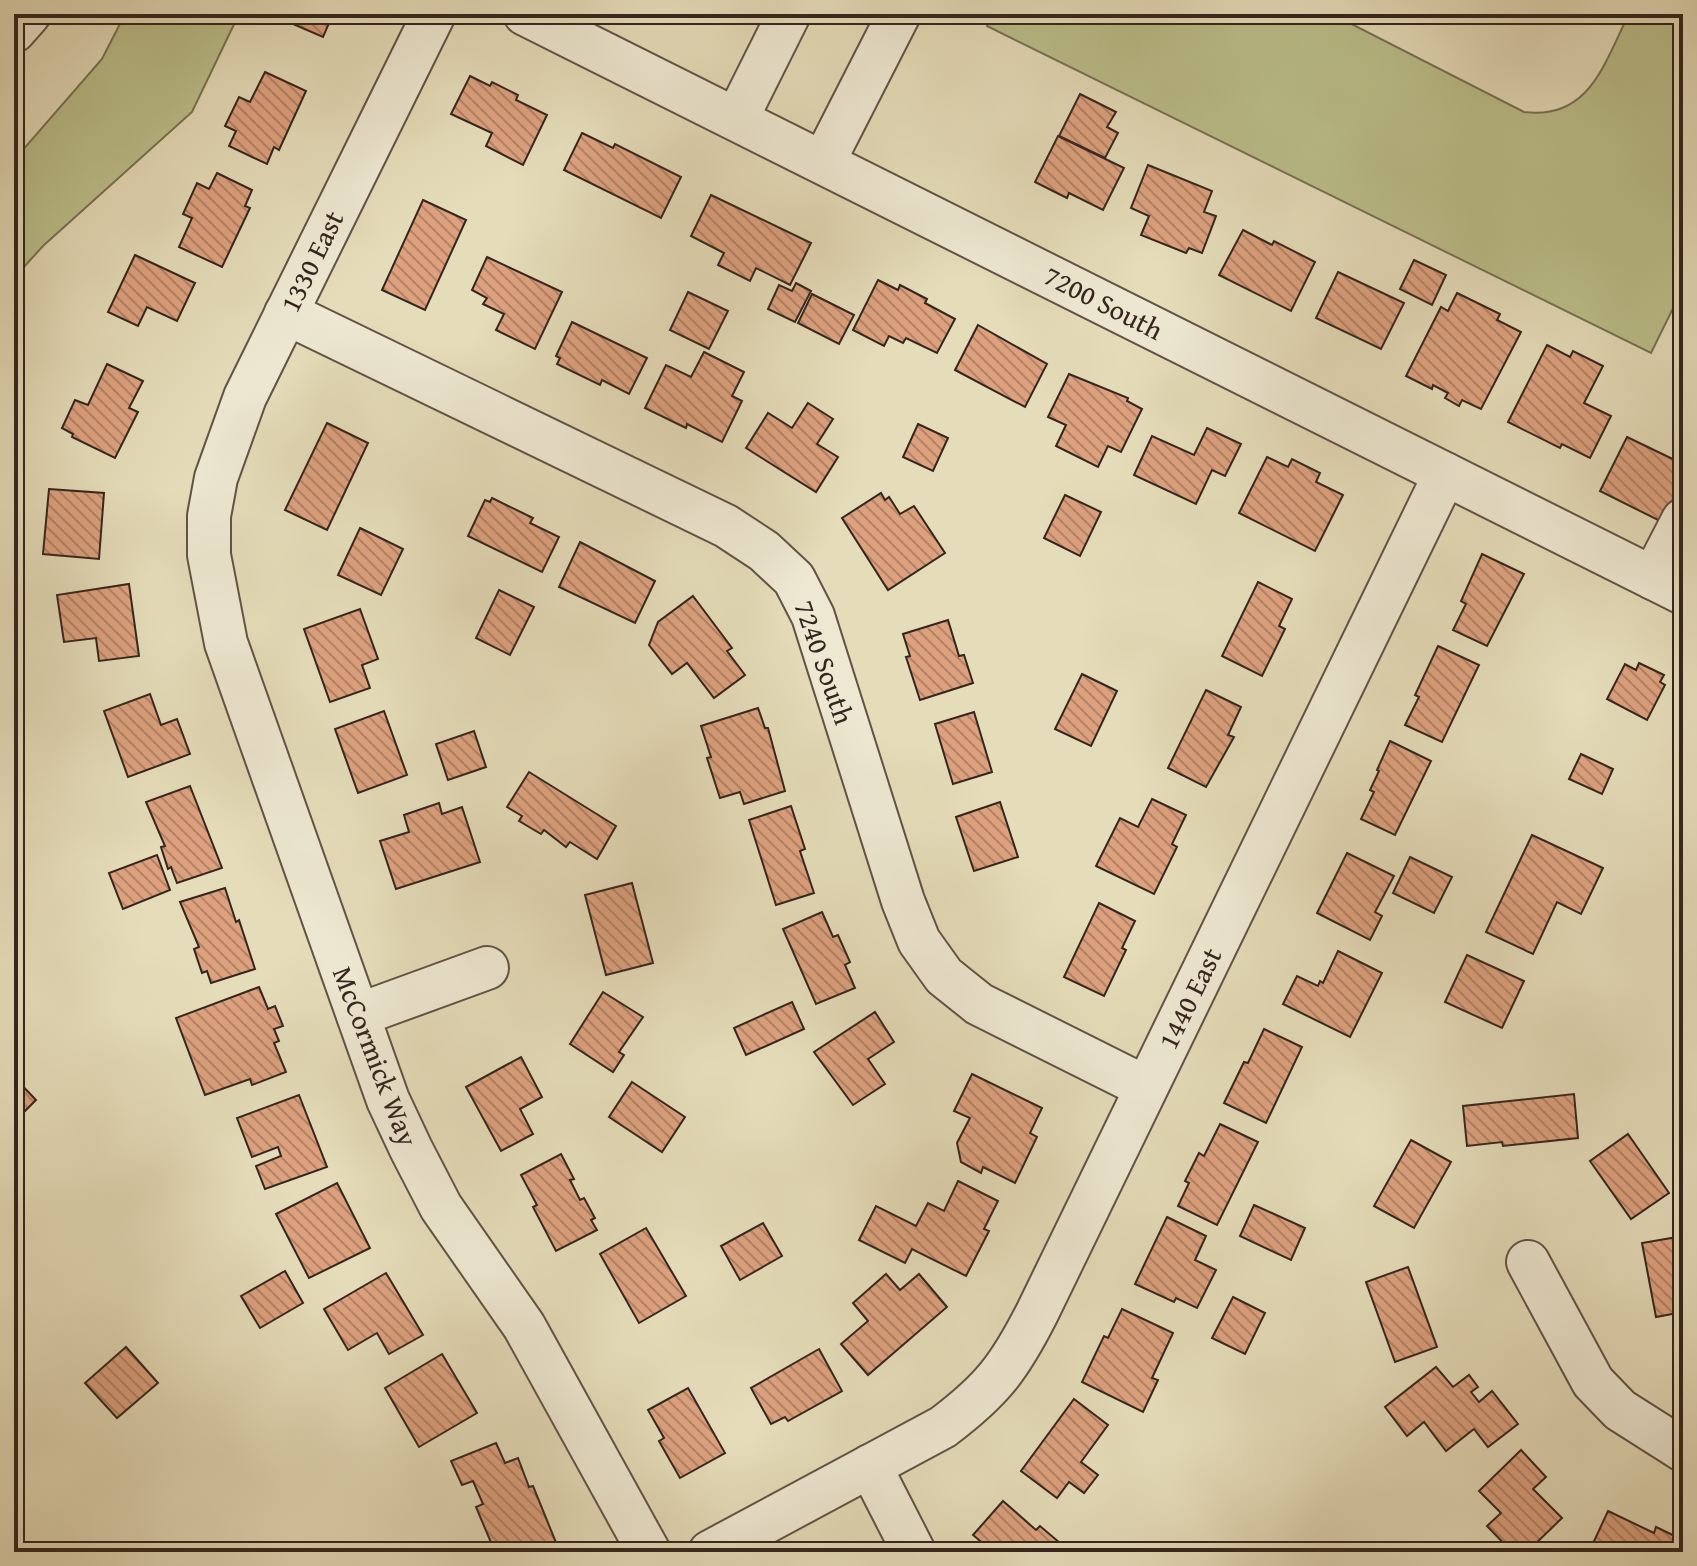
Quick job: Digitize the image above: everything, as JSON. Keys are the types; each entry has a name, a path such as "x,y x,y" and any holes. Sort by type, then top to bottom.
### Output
{"street":[{"path":"14,31 29,14"},
{"name":"1330 East","path":"209,516 216,478 245,397 434,14"},
{"name":"7200 South","path":"525,14 1668,585"},
{"path":"737,118 789,14"},
{"path":"824,161 899,14"},
{"name":"7240 South","path":"286,313 726,526 764,551 794,579 813,616 903,901 919,941 944,976 979,1004 1145,1087"},
{"name":"1440 East","path":"710,1552 943,1427 973,1404 1000,1377 1021,1345 1445,474"},
{"name":"McCormick Way","path":"209,516 209,555 226,643 388,1100 441,1207 524,1326 649,1552"},
{"path":"1668,585 1683,520"},
{"path":"358,1015 487,968"},
{"path":"1528,1262 1593,1382 1620,1410 1683,1450"},
{"path":"870,1466 914,1552"}],"green space":[{"path":"125,14 239,14 192,112 43,246 14,278 14,160 102,59"},
{"path":"993,14 1332,14 1524,112 1546,112 1565,107 1592,84 1629,14 1683,14 1683,288 1651,353 987,26"}],"building":[{"path":"270,14 333,14 323,37"},
{"path":"265,72 306,91 279,150 274,147 267,164 229,146 236,131 225,126 239,97 250,102"},
{"path":"470,76 490,86 492,82 518,95 516,100 547,115 523,165 486,146 492,133 451,114"},
{"path":"1080,94 1116,112 1107,127 1118,133 1105,158 1059,136"},
{"path":"582,133 613,148 615,144 681,177 661,218 564,170"},
{"path":"1058,136 1124,168 1103,210 1069,193 1067,198 1035,182"},
{"path":"1148,165 1212,191 1204,212 1216,216 1202,253 1189,248 1186,253 1141,235 1149,216 1131,208"},
{"path":"217,173 252,190 245,206 250,208 222,267 179,247 192,218 183,214 197,183 209,189"},
{"path":"711,195 811,243 790,285 756,268 750,281 718,265 724,253 691,236"},
{"path":"423,200 466,220 425,310 382,290"},
{"path":"1243,230 1272,245 1274,241 1315,262 1291,311 1219,275"},
{"path":"135,255 195,283 177,321 147,307 138,326 108,312"},
{"path":"487,257 562,292 535,349 496,330 504,314 483,304 487,298 472,290"},
{"path":"1414,260 1446,275 1432,305 1400,289"},
{"path":"1338,272 1404,303 1381,349 1316,318"},
{"path":"878,280 898,290 900,285 955,319 937,353 906,338 903,343 889,336 884,346 853,330"},
{"path":"796,283 811,291 795,322 768,309 779,285 792,291"},
{"path":"688,292 728,311 709,349 670,330"},
{"path":"1457,293 1500,314 1497,320 1521,332 1481,409 1462,400 1459,406 1445,398 1448,393 1406,376 1441,307 1448,311"},
{"path":"812,294 854,315 839,344 798,323"},
{"path":"572,322 647,358 629,394 602,380 600,385 557,364 560,358 556,356"},
{"path":"978,325 1047,364 1025,407 955,370"},
{"path":"1547,345 1570,357 1573,351 1603,366 1584,403 1611,416 1590,458 1562,444 1560,448 1508,422"},
{"path":"704,352 744,372 732,396 742,401 722,442 645,408 666,365 691,377"},
{"path":"107,364 143,381 129,408 138,412 115,458 72,437 73,434 62,428 75,400 88,405"},
{"path":"1069,374 1128,398 1127,401 1142,409 1121,452 1108,446 1098,467 1056,446 1066,425 1048,417"},
{"path":"808,403 833,419 817,444 838,457 816,492 746,448 768,413 792,428"},
{"path":"327,423 368,443 327,530 285,510"},
{"path":"918,424 948,438 933,471 903,457"},
{"path":"1207,428 1241,444 1225,476 1212,470 1196,504 1134,475 1152,436 1194,455"},
{"path":"1627,437 1683,464 1683,479 1662,522 1600,491"},
{"path":"1267,457 1288,467 1292,459 1320,473 1316,482 1343,495 1315,551 1239,513"},
{"path":"49,489 104,493 99,559 43,554"},
{"path":"881,493 885,500 889,497 900,514 914,506 945,553 888,590 842,518"},
{"path":"1065,495 1101,512 1080,556 1044,538"},
{"path":"492,498 533,518 530,523 559,537 542,572 468,536 485,500 490,502"},
{"path":"360,528 403,549 381,595 338,575"},
{"path":"580,542 655,581 635,623 559,587"},
{"path":"1482,554 1524,574 1487,646 1453,630 1466,604 1461,601"},
{"path":"1258,582 1292,599 1279,626 1285,629 1262,676 1222,656"},
{"path":"129,584 139,656 99,661 96,638 64,642 57,595"},
{"path":"499,590 534,607 510,655 476,638"},
{"path":"693,596 732,648 727,651 745,675 714,698 687,663 672,674 649,645 658,622"},
{"path":"360,609 378,659 362,665 370,688 330,702 304,629"},
{"path":"948,620 959,656 964,655 973,683 920,700 906,657 910,656 903,634"},
{"path":"1438,646 1479,665 1442,742 1405,725"},
{"path":"1639,663 1664,675 1660,682 1665,685 1647,720 1607,699 1625,664 1636,670"},
{"path":"1082,674 1117,691 1091,746 1055,729"},
{"path":"1206,690 1241,707 1228,735 1234,737 1206,787 1168,768"},
{"path":"150,694 161,725 177,719 190,754 128,777 104,711"},
{"path":"758,708 765,728 768,728 785,791 744,804 740,792 720,798 701,726"},
{"path":"384,711 407,775 358,793 335,729"},
{"path":"974,712 992,772 953,784 935,724"},
{"path":"474,731 486,767 448,780 436,744"},
{"path":"1390,741 1431,761 1395,835 1361,819 1374,792 1370,790"},
{"path":"1581,754 1613,769 1602,794 1569,779"},
{"path":"529,772 616,826 597,859 570,842 566,847 544,830 541,834 519,821 522,816 507,807"},
{"path":"190,786 222,868 177,883 171,867 168,869 161,847 165,846 146,802"},
{"path":"1152,799 1186,815 1172,844 1177,847 1154,894 1096,866 1120,818 1138,827"},
{"path":"1000,802 1018,857 974,871 956,817"},
{"path":"439,803 442,814 462,807 480,862 396,889 380,841 409,832 404,815"},
{"path":"791,806 805,849 800,851 814,893 776,905 749,820"},
{"path":"1532,835 1603,868 1581,914 1557,902 1533,954 1486,932"},
{"path":"1347,853 1394,876 1375,912 1382,916 1370,940 1317,913"},
{"path":"157,855 170,890 123,909 109,873"},
{"path":"1410,857 1452,877 1434,913 1393,893"},
{"path":"632,883 653,963 606,975 585,895"},
{"path":"225,888 255,969 211,983 207,971 202,973 194,949 199,947 180,902"},
{"path":"1099,903 1135,921 1122,948 1126,950 1104,996 1064,977"},
{"path":"822,912 833,937 838,935 850,962 845,965 855,988 816,1004 783,929"},
{"path":"1338,951 1382,973 1350,1037 1283,1004 1297,976 1318,986 1320,981 1323,983"},
{"path":"1467,955 1524,981 1502,1028 1445,1002"},
{"path":"259,987 268,1009 275,1006 283,1026 274,1029 279,1041 274,1043 286,1072 252,1085 250,1079 205,1095 176,1018"},
{"path":"603,992 643,1017 619,1052 624,1055 613,1072 570,1044"},
{"path":"792,1002 804,1029 746,1055 734,1028"},
{"path":"875,1012 894,1042 868,1059 885,1084 853,1105 814,1052"},
{"path":"1264,1029 1302,1047 1266,1123 1224,1103"},
{"path":"521,1057 542,1097 520,1109 533,1134 501,1151 466,1087"},
{"path":"972,1074 1042,1108 1030,1133 1037,1137 1015,1183 983,1167 981,1173 961,1162 957,1143 970,1118 954,1111"},
{"path":"14,1077 36,1100 14,1122"},
{"path":"632,1082 685,1117 662,1152 609,1117"},
{"path":"1574,1094 1578,1138 1503,1146 1502,1142 1467,1146 1463,1106"},
{"path":"299,1095 327,1167 265,1189 256,1166 281,1156 278,1147 252,1157 237,1118"},
{"path":"1220,1124 1258,1142 1217,1225 1178,1206 1189,1183 1185,1181 1199,1153 1204,1156"},
{"path":"1628,1134 1669,1193 1631,1219 1590,1161"},
{"path":"1411,1140 1451,1162 1414,1228 1374,1206"},
{"path":"561,1154 574,1179 570,1180 580,1200 584,1198 595,1218 591,1220 597,1230 556,1251 533,1207 537,1205 521,1175"},
{"path":"958,1181 998,1201 984,1229 989,1231 966,1276 912,1249 905,1263 859,1240 876,1206 916,1226 928,1203 944,1211"},
{"path":"337,1183 370,1248 309,1278 276,1214"},
{"path":"1254,1205 1305,1228 1291,1260 1240,1236"},
{"path":"1167,1217 1206,1236 1195,1260 1216,1270 1197,1308 1176,1298 1174,1302 1135,1284"},
{"path":"763,1223 782,1256 740,1280 721,1246"},
{"path":"646,1228 686,1296 639,1323 600,1254"},
{"path":"1683,1236 1683,1312 1656,1317 1642,1243"},
{"path":"1408,1267 1437,1347 1395,1362 1366,1282"},
{"path":"285,1271 303,1303 260,1328 241,1296"},
{"path":"386,1273 423,1335 389,1354 377,1333 348,1350 324,1309"},
{"path":"886,1274 900,1290 919,1274 947,1307 868,1375 841,1344 868,1321 853,1303"},
{"path":"1233,1297 1265,1313 1245,1354 1212,1338"},
{"path":"1122,1309 1173,1333 1152,1378 1158,1380 1143,1412 1082,1382 1104,1336 1108,1338"},
{"path":"126,1347 158,1383 117,1418 85,1383"},
{"path":"819,1349 842,1391 788,1421 785,1417 771,1424 751,1388"},
{"path":"442,1354 477,1413 419,1447 385,1388"},
{"path":"1436,1367 1453,1387 1469,1375 1478,1387 1471,1392 1479,1402 1492,1391 1518,1424 1488,1447 1474,1429 1446,1451 1424,1422 1407,1436 1385,1407"},
{"path":"688,1388 725,1453 680,1478 659,1441 664,1438 648,1410"},
{"path":"1074,1399 1108,1425 1081,1462 1098,1475 1084,1493 1069,1482 1057,1498 1021,1471"},
{"path":"496,1443 505,1463 518,1458 557,1545 540,1552 495,1552 476,1507 483,1504 473,1481 462,1485 451,1461"},
{"path":"1521,1450 1546,1477 1533,1489 1562,1518 1527,1552 1512,1552 1487,1526 1501,1513 1479,1491"},
{"path":"1003,1501 1036,1530 1040,1526 1060,1543 1056,1547 1061,1552 993,1552 973,1535"},
{"path":"1608,1511 1654,1533 1656,1527 1683,1540 1683,1552 1589,1552"}]}
